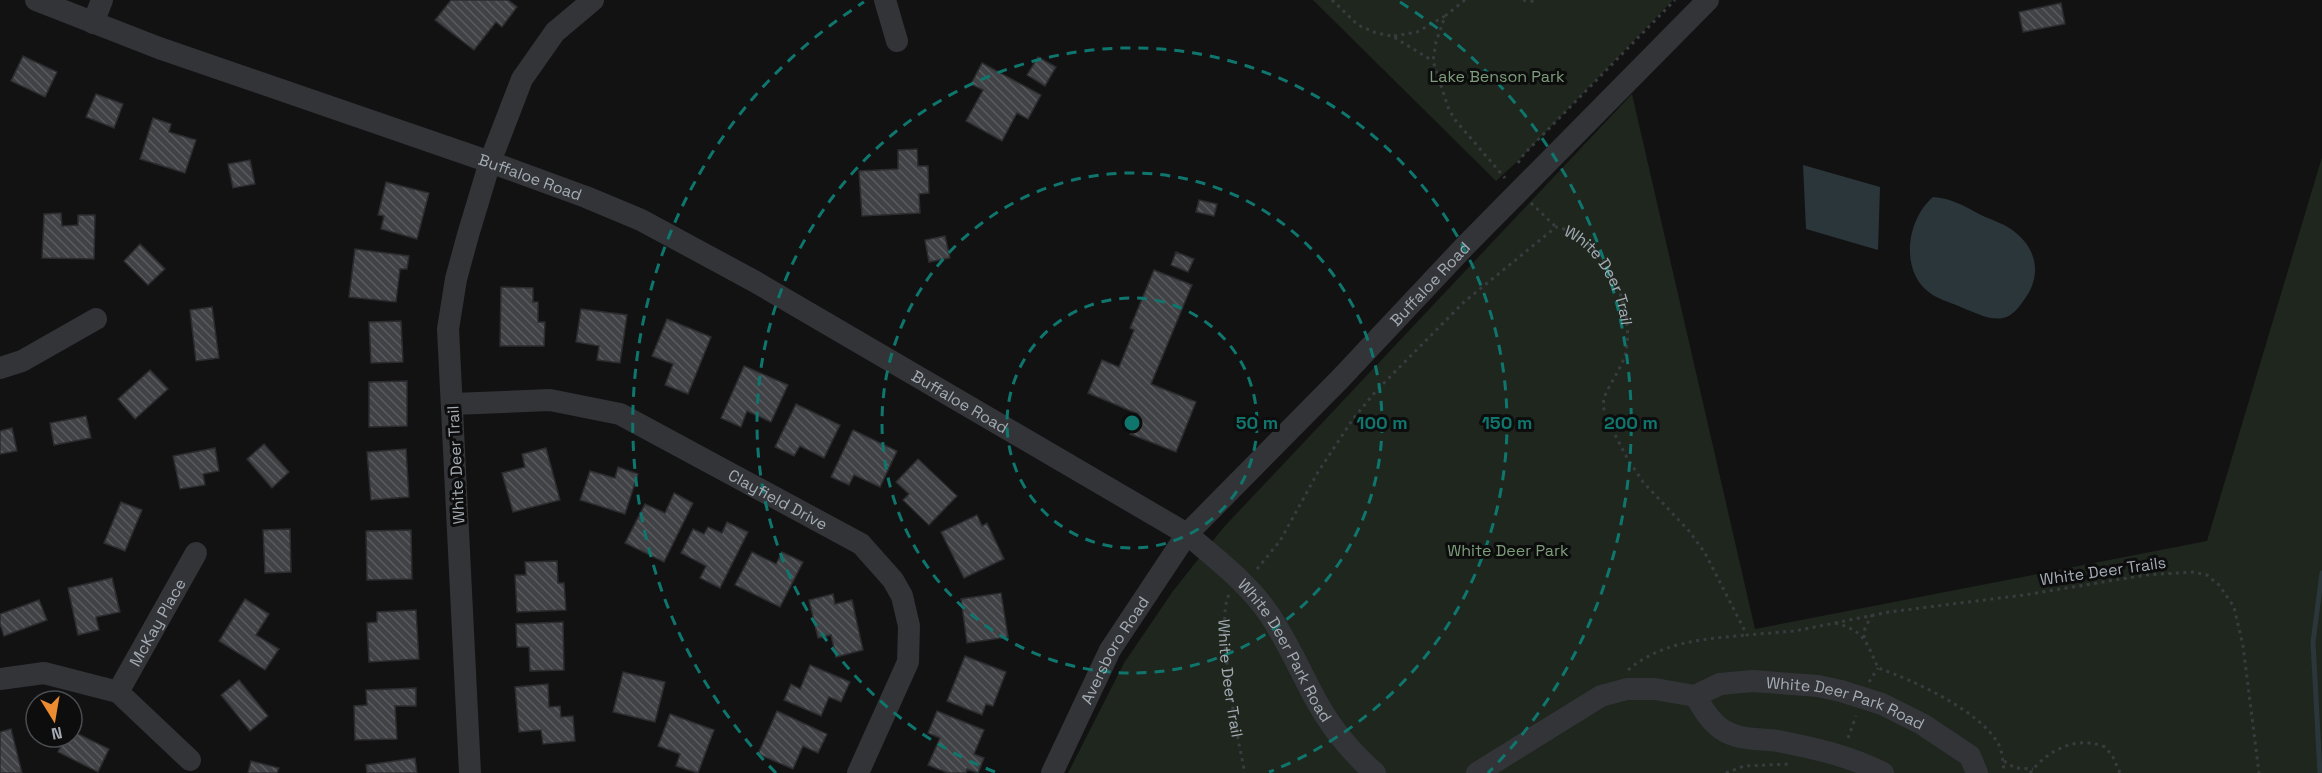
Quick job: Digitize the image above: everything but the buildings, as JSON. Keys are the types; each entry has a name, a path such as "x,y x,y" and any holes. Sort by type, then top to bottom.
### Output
{"street":[{"name":"Buffaloe Road","path":"36,0 159,48 586,197 651,225 754,281 1187,534 1333,388 1466,245 1708,0"},
{"path":"93,24 102,0"},
{"name":"White Deer Trail","path":"470,773 448,329 456,279 490,162 522,79 555,32 593,0"},
{"path":"885,0 897,41"},
{"path":"0,368 22,361 96,319"},
{"name":"Clayfield Drive","path":"453,404 550,400 620,414 861,544 893,580 902,596 909,626 908,662 858,773"},
{"name":"Aversboro Road","path":"1052,773 1110,650 1187,534"},
{"name":"White Deer Park Road","path":"1187,534 1243,581 1267,611 1284,636 1317,703 1354,754 1375,773"},
{"name":"McKay Place","path":"118,692 196,553"},
{"path":"0,680 44,673 118,692 190,760"},
{"name":"White Deer Park Road","path":"1695,696 1706,688 1720,684 1753,681 1796,683 1841,691 1882,704 1922,724 1970,756 1977,773"},
{"path":"1477,773 1601,696 1627,689 1655,689 1695,696 1706,714 1720,729 1743,739 1774,741 1824,751 1865,764 1883,773"}],"path":[{"path":"1332,0 1358,25 1376,33 1392,36 1417,32 1445,16 1466,0"},
{"path":"1523,0 1536,2"},
{"path":"1445,16 1436,42 1433,62 1449,110 1507,180 1524,154 1675,0"},
{"path":"1392,36 1433,62"},
{"path":"1530,202 1556,227"},
{"name":"White Deer Trail","path":"1250,576 1280,541 1324,463 1353,419 1376,391 1464,302 1556,227 1575,233 1599,255 1611,272 1621,297 1626,321 1626,350 1624,359 1608,388 1603,406 1616,437 1643,482 1689,531 1705,553 1747,635"},
{"name":"White Deer Trails","path":"1747,635 1795,631 1872,615 2024,595 2146,575 2193,572 2207,575 2219,585 2234,607 2243,646 2259,773"},
{"name":"White Deer Trail","path":"1230,593 1226,603 1224,642 1239,749 1245,773"},
{"path":"1872,615 1865,628 1864,638 1878,668 1916,684 1968,714 1998,743 2004,773"},
{"path":"1832,622 1847,627 1864,638"},
{"path":"1612,693 1616,680 1635,664 1664,648 1693,640 1747,635"},
{"path":"1866,689 1878,668"},
{"path":"1845,746 1857,715"},
{"path":"2030,773 2043,758 2058,748 2082,743 2105,747 2112,755 2120,773"},
{"path":"2003,760 2015,768 2033,769"},
{"path":"1726,773 1744,766 1768,764"}],"green space":[{"name":"Lake Benson Park","path":"1313,0 1673,0 1496,181"},
{"name":"White Deer Park","path":"1632,94 1755,629 2207,541 2322,157 2322,773 1068,773 1124,663 1173,591 1223,528"}],"shaded area":[{"path":"1803,165 1880,187 1878,250 1806,229"},
{"path":"1933,197 1957,203 2003,225 2016,233 2029,247 2034,263 2034,280 2024,300 2010,315 1998,319 1982,316 1938,298 1920,283 1910,259 1912,231 1917,218"}],"waterway":[{"path":"2320,773 2313,642 2322,573"}]}
